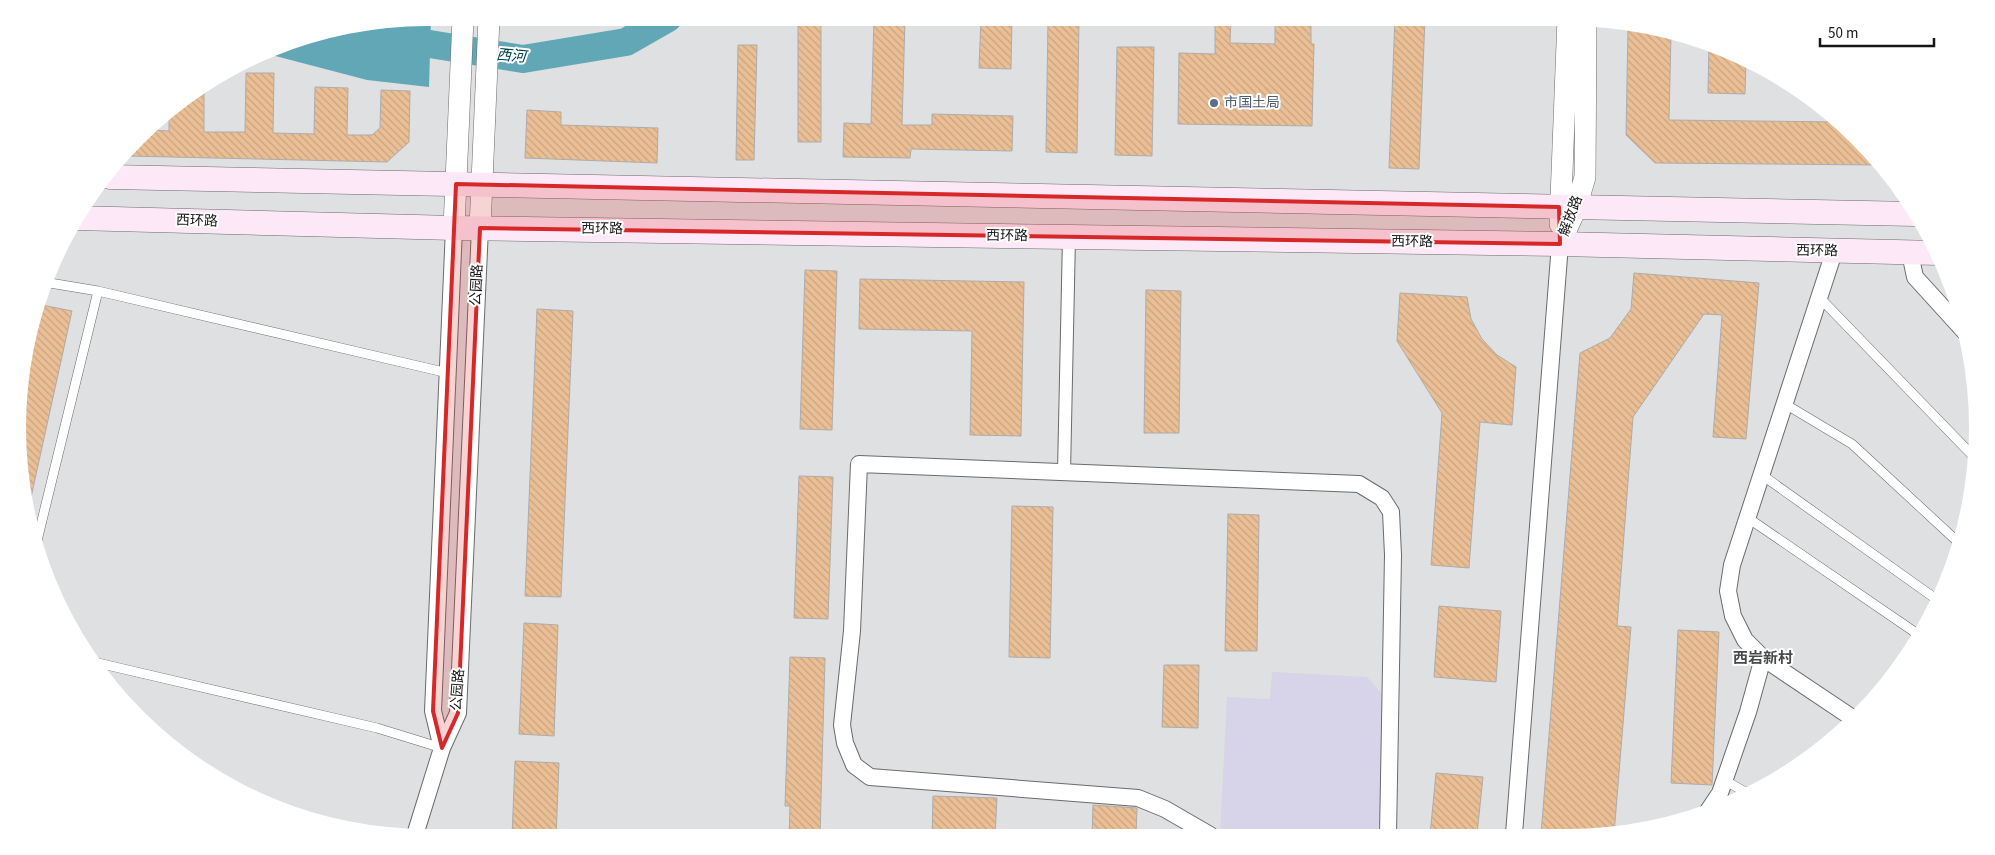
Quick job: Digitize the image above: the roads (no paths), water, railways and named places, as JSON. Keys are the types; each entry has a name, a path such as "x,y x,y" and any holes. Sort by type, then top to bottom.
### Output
{"main road":[{"path":"115,176 482,186 1907,214"},
{"name":"西环路","path":"86,218 454,228 1560,244 1928,253"}],"street":[{"name":"公园路","path":"442,748 433,711 462,26"},
{"name":"公园路","path":"442,748 458,713 488,26"},
{"name":"解放路","path":"1560,244 1567,207 1568,26"},
{"name":"解放路","path":"1567,207 1584,177 1586,27"},
{"path":"1064,472 1069,237"},
{"path":"1514,829 1560,244"},
{"path":"1834,252 1732,564 1728,591 1733,616 1745,640 1763,658 1847,715"},
{"path":"1910,253 1915,276 1953,319"},
{"path":"1200,829 1165,809 1138,798 870,777 854,765 844,743 842,725 852,631 859,464 1359,484 1382,498 1391,512 1393,555 1388,829"},
{"path":"1715,800 1720,793 1748,712 1763,658"},
{"path":"417,829 442,748"}],"lane":[{"path":"54,284 98,292 448,373"},
{"path":"40,530 98,292"},
{"path":"1819,297 1968,451"},
{"path":"1785,404 1852,444 1953,537"},
{"path":"1762,475 1931,596"},
{"path":"1748,518 1914,630"},
{"path":"104,664 377,728 442,748"},
{"path":"1724,780 1740,789"}],"water":[{"path":"431,26 429,87 367,80 276,56 324,40 349,34 401,27"}],"waterway":[{"name":"西河","path":"392,38 523,59 626,42 654,26"}],"place":[{"name":"市国土局","path":"1214,103"}],"district":[{"name":"西岩新村","path":"1763,658"}]}
